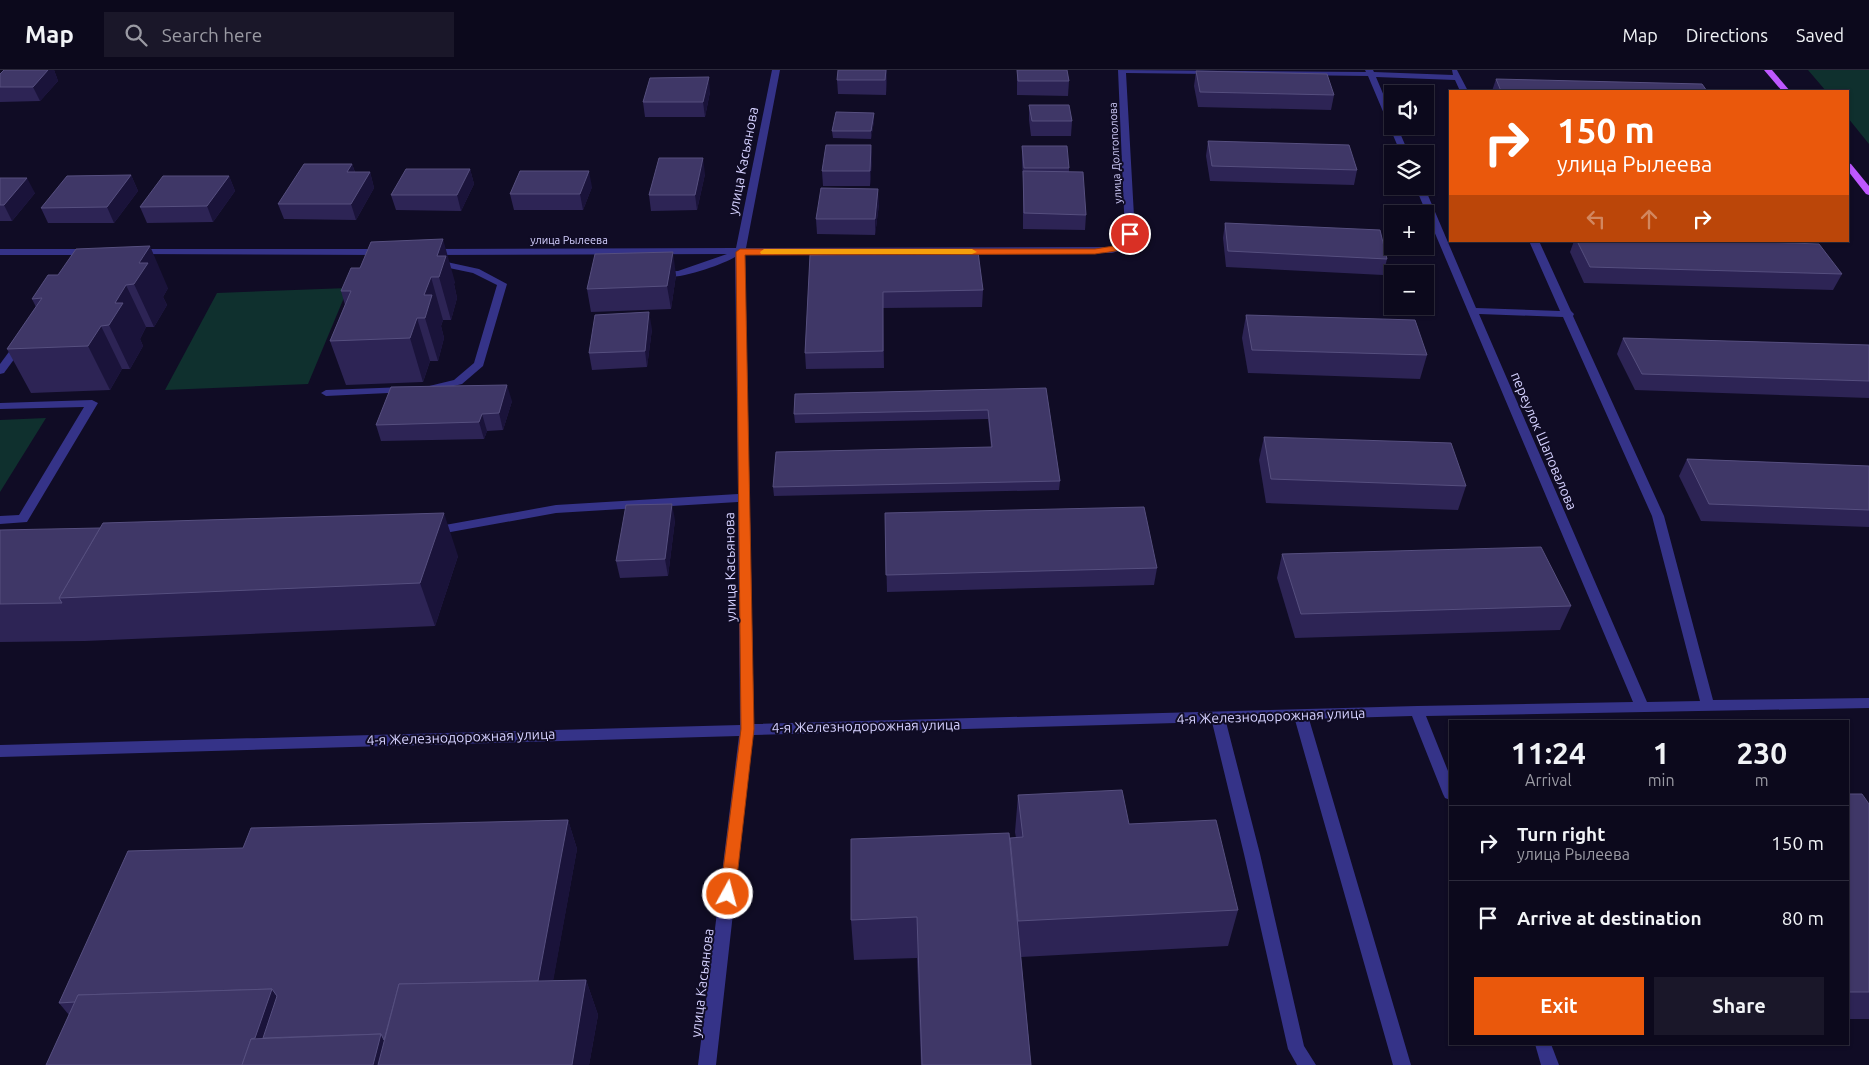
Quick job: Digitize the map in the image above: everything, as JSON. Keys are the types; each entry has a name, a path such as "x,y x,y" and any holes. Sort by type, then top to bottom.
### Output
{"main road":[{"path":"1768,70 1785,90"},
{"path":"1849,167 1869,192"}],"street":[{"name":"улица Касьянова","path":"707,1065 748,729 740,252 776,70"},
{"path":"1122,70 1456,74 1464,90"},
{"name":"улица Долгополова","path":"1122,70 1130,234"},
{"path":"1370,72 1384,104"},
{"name":"переулок Шаповалова","path":"1423,195 1642,707"},
{"name":"улица Рылеева","path":"326,393 428,390 458,382 479,364 502,284 476,271 421,256 740,252 1095,251 1123,247 1128,242 1130,234"},
{"path":"1534,242 1569,314 1658,516 1708,706"},
{"path":"0,252 91,255"},
{"path":"129,252 388,253"},
{"path":"649,274 679,274 740,252"},
{"path":"1472,311 1569,314"},
{"path":"0,371 30,331"},
{"path":"0,406 92,403 22,519 0,520"},
{"path":"418,534 556,509 744,498"},
{"name":"4-я Железнодорожная улица","path":"0,751 1417,711 1869,703"},
{"path":"1417,711 1449,791"},
{"path":"1301,715 1402,1065"},
{"path":"1218,718 1252,854 1296,1049 1308,1065"},
{"path":"1542,1045 1550,1065"}],"green space":[{"path":"1808,70 1869,70 1869,144 1849,119 1849,90 1825,90"},
{"path":"348,288 308,384 165,390 217,293"},
{"path":"46,418 0,492 0,420"}],"building":[{"path":"4,70 48,70 33,87 0,87 0,74"},
{"path":"838,70 886,70 885,80 837,80"},
{"path":"1017,70 1067,70 1069,81 1018,81"},
{"path":"1196,71 1327,74 1334,95 1200,92"},
{"path":"709,77 703,102 643,102 650,78"},
{"path":"1496,79 1702,84 1706,90 1501,90"},
{"path":"1029,105 1069,105 1072,121 1032,121"},
{"path":"836,112 874,113 871,131 832,131"},
{"path":"1208,141 1349,145 1357,170 1212,166"},
{"path":"826,145 871,145 870,171 822,171"},
{"path":"1022,146 1067,146 1069,168 1024,168"},
{"path":"659,158 703,158 695,195 649,195"},
{"path":"304,164 352,164 347,172 370,172 351,204 278,204"},
{"path":"406,169 470,169 457,195 391,195"},
{"path":"520,171 589,171 580,194 510,194"},
{"path":"1023,171 1083,172 1086,215 1024,213"},
{"path":"131,175 107,207 41,208 67,176"},
{"path":"163,176 229,176 207,206 140,207"},
{"path":"0,178 27,178 4,205 0,205"},
{"path":"821,188 878,189 875,219 816,219"},
{"path":"1225,223 1380,230 1384,255 1386,255 1387,259 1228,251"},
{"path":"443,239 437,256 446,256 439,277 431,277 424,295 432,295 425,318 417,318 410,338 330,341 351,291 341,291 351,268 360,268 371,242"},
{"path":"1578,242 1761,242 1819,244 1842,274 1590,267"},
{"path":"150,246 139,263 148,263 134,284 126,285 115,303 123,303 109,325 101,326 88,346 7,349 42,298 32,299 48,275 58,275 76,249"},
{"path":"673,252 667,286 587,289 595,254"},
{"path":"978,252 983,290 883,292 883,351 805,353 810,255"},
{"path":"649,312 645,351 589,353 595,315"},
{"path":"1246,315 1415,320 1427,355 1252,350"},
{"path":"1623,338 1869,345 1869,381 1642,374"},
{"path":"507,385 499,413 482,414 479,422 376,425 391,387"},
{"path":"1046,388 1060,481 773,487 776,452 992,447 988,410 794,414 795,394"},
{"path":"1264,437 1451,443 1466,486 1271,479"},
{"path":"1687,459 1869,466 1869,510 1709,504"},
{"path":"672,504 665,559 616,561 626,505"},
{"path":"1144,507 1157,568 886,575 885,513"},
{"path":"444,513 420,583 59,598 103,523"},
{"path":"100,528 59,598 62,603 0,604 0,530"},
{"path":"1541,547 1571,606 1301,614 1282,554"},
{"path":"1122,790 1129,824 1216,820 1238,910 1018,921 1010,838 1023,837 1018,795"},
{"path":"1849,794 1862,794 1869,804 1869,992 1849,992"},
{"path":"568,820 538,981 399,984 384,1040 381,1034 263,1038 277,996 272,989 78,995 75,1002 59,1003 128,851 243,848 251,828"},
{"path":"1009,833 1031,1065 922,1065 917,917 851,920 851,839"},
{"path":"586,980 572,1065 378,1065 399,984"},
{"path":"272,989 255,1038 251,1039 242,1065 46,1065 78,995"},
{"path":"381,1034 373,1065 242,1065 251,1039"}],"slow traffic":[{"path":"764,252 972,252"}],"route":[{"path":"728,894 748,729 740,252 1095,251 1123,247 1128,242 1130,234"}]}
